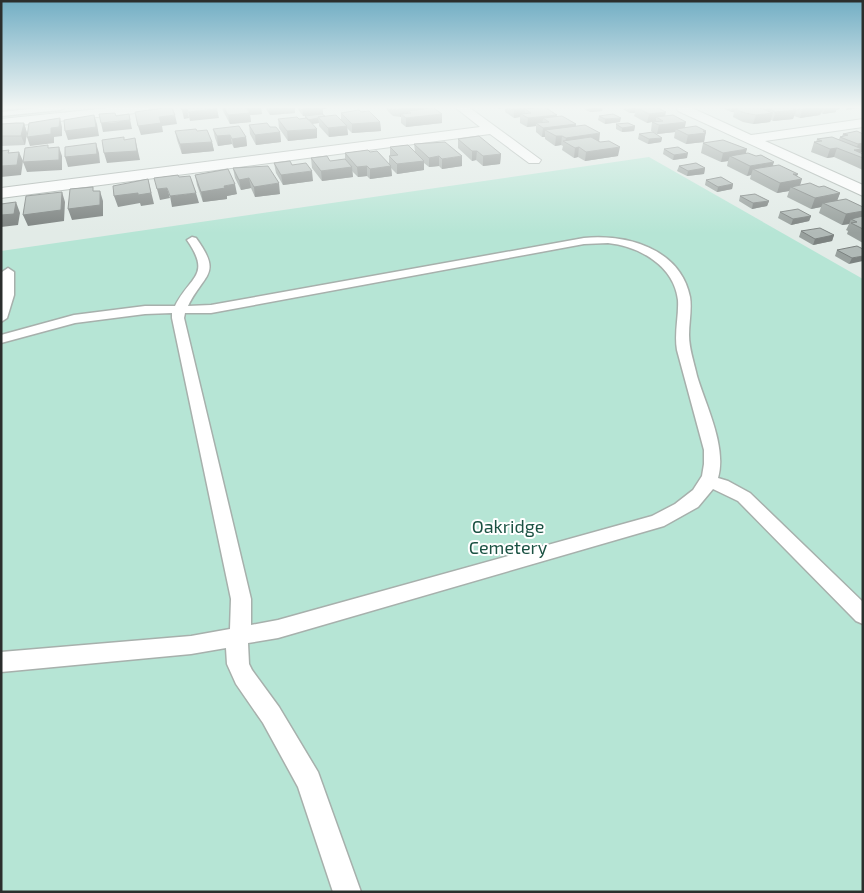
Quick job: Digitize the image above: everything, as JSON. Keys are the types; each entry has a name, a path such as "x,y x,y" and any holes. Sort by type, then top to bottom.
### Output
{"street":[{"path":"1,193 339,150"},
{"path":"520,150 534,160"},
{"path":"773,150 863,191"}],"lane":[{"path":"1,339 74,319 145,310 193,311 232,306 584,241 616,239 641,246 661,260 672,272 679,284 684,300 683,348 712,450 714,466 710,482 700,495 686,508 658,521 278,629 191,645 1,662"},
{"path":"192,240 204,260 204,271 180,305 178,311 180,328 241,599 242,619 237,648 238,664 244,678 271,714 309,781 348,892"},
{"path":"1,318 8,298 8,272"},
{"path":"710,482 722,485 744,497 863,615"}],"green space":[{"name":"Oakridge Cemetery","path":"649,157 863,279 863,892 1,892 1,251"}],"building":[{"path":"9,150 8,153 19,152 17,165 1,166 1,151"},
{"path":"25,150 59,150 59,160 23,162"},
{"path":"65,150 97,150 97,154 65,157"},
{"path":"103,150 137,151 104,153"},
{"path":"368,150 370,152 377,151 391,166 370,169 367,166 357,167 345,153"},
{"path":"393,150 413,150 424,161 397,164 389,156 398,155"},
{"path":"420,150 454,150 462,156 442,159 439,156 429,158"},
{"path":"470,150 496,150 501,154 483,156 477,151"},
{"path":"583,150 602,150 586,152"},
{"path":"665,150 682,150 688,153 674,155"},
{"path":"716,150 743,150 723,153"},
{"path":"841,150 857,150 854,150 863,154 863,158"},
{"path":"748,153 756,156 761,155 774,162 750,166 730,156"},
{"path":"327,156 330,161 345,159 352,167 321,171 311,158"},
{"path":"290,161 292,165 306,163 312,171 281,175 274,163"},
{"path":"696,163 705,168 688,171 679,166"},
{"path":"779,165 798,174 793,174 802,179 780,183 753,169"},
{"path":"268,166 279,183 254,187 249,178 239,180 233,168"},
{"path":"228,169 235,184 224,186 225,188 201,192 195,175"},
{"path":"178,175 179,177 190,176 196,193 170,196 167,188 157,189 154,178"},
{"path":"721,177 733,184 718,187 706,180"},
{"path":"148,179 151,193 114,196 113,186"},
{"path":"810,183 819,187 824,186 840,193 815,198 791,187"},
{"path":"93,187 93,191 100,191 100,205 68,209 70,189"},
{"path":"62,192 61,210 23,215 26,196"},
{"path":"755,194 769,201 753,203 740,196"},
{"path":"846,199 863,207 863,211 846,214 823,203"},
{"path":"16,202 14,214 1,215 1,204"},
{"path":"798,209 811,216 793,219 780,212"},
{"path":"863,216 863,229 851,223 857,222 851,219"},
{"path":"820,228 834,235 815,239 801,231"},
{"path":"857,246 863,249 863,256 852,258 837,250"}]}
